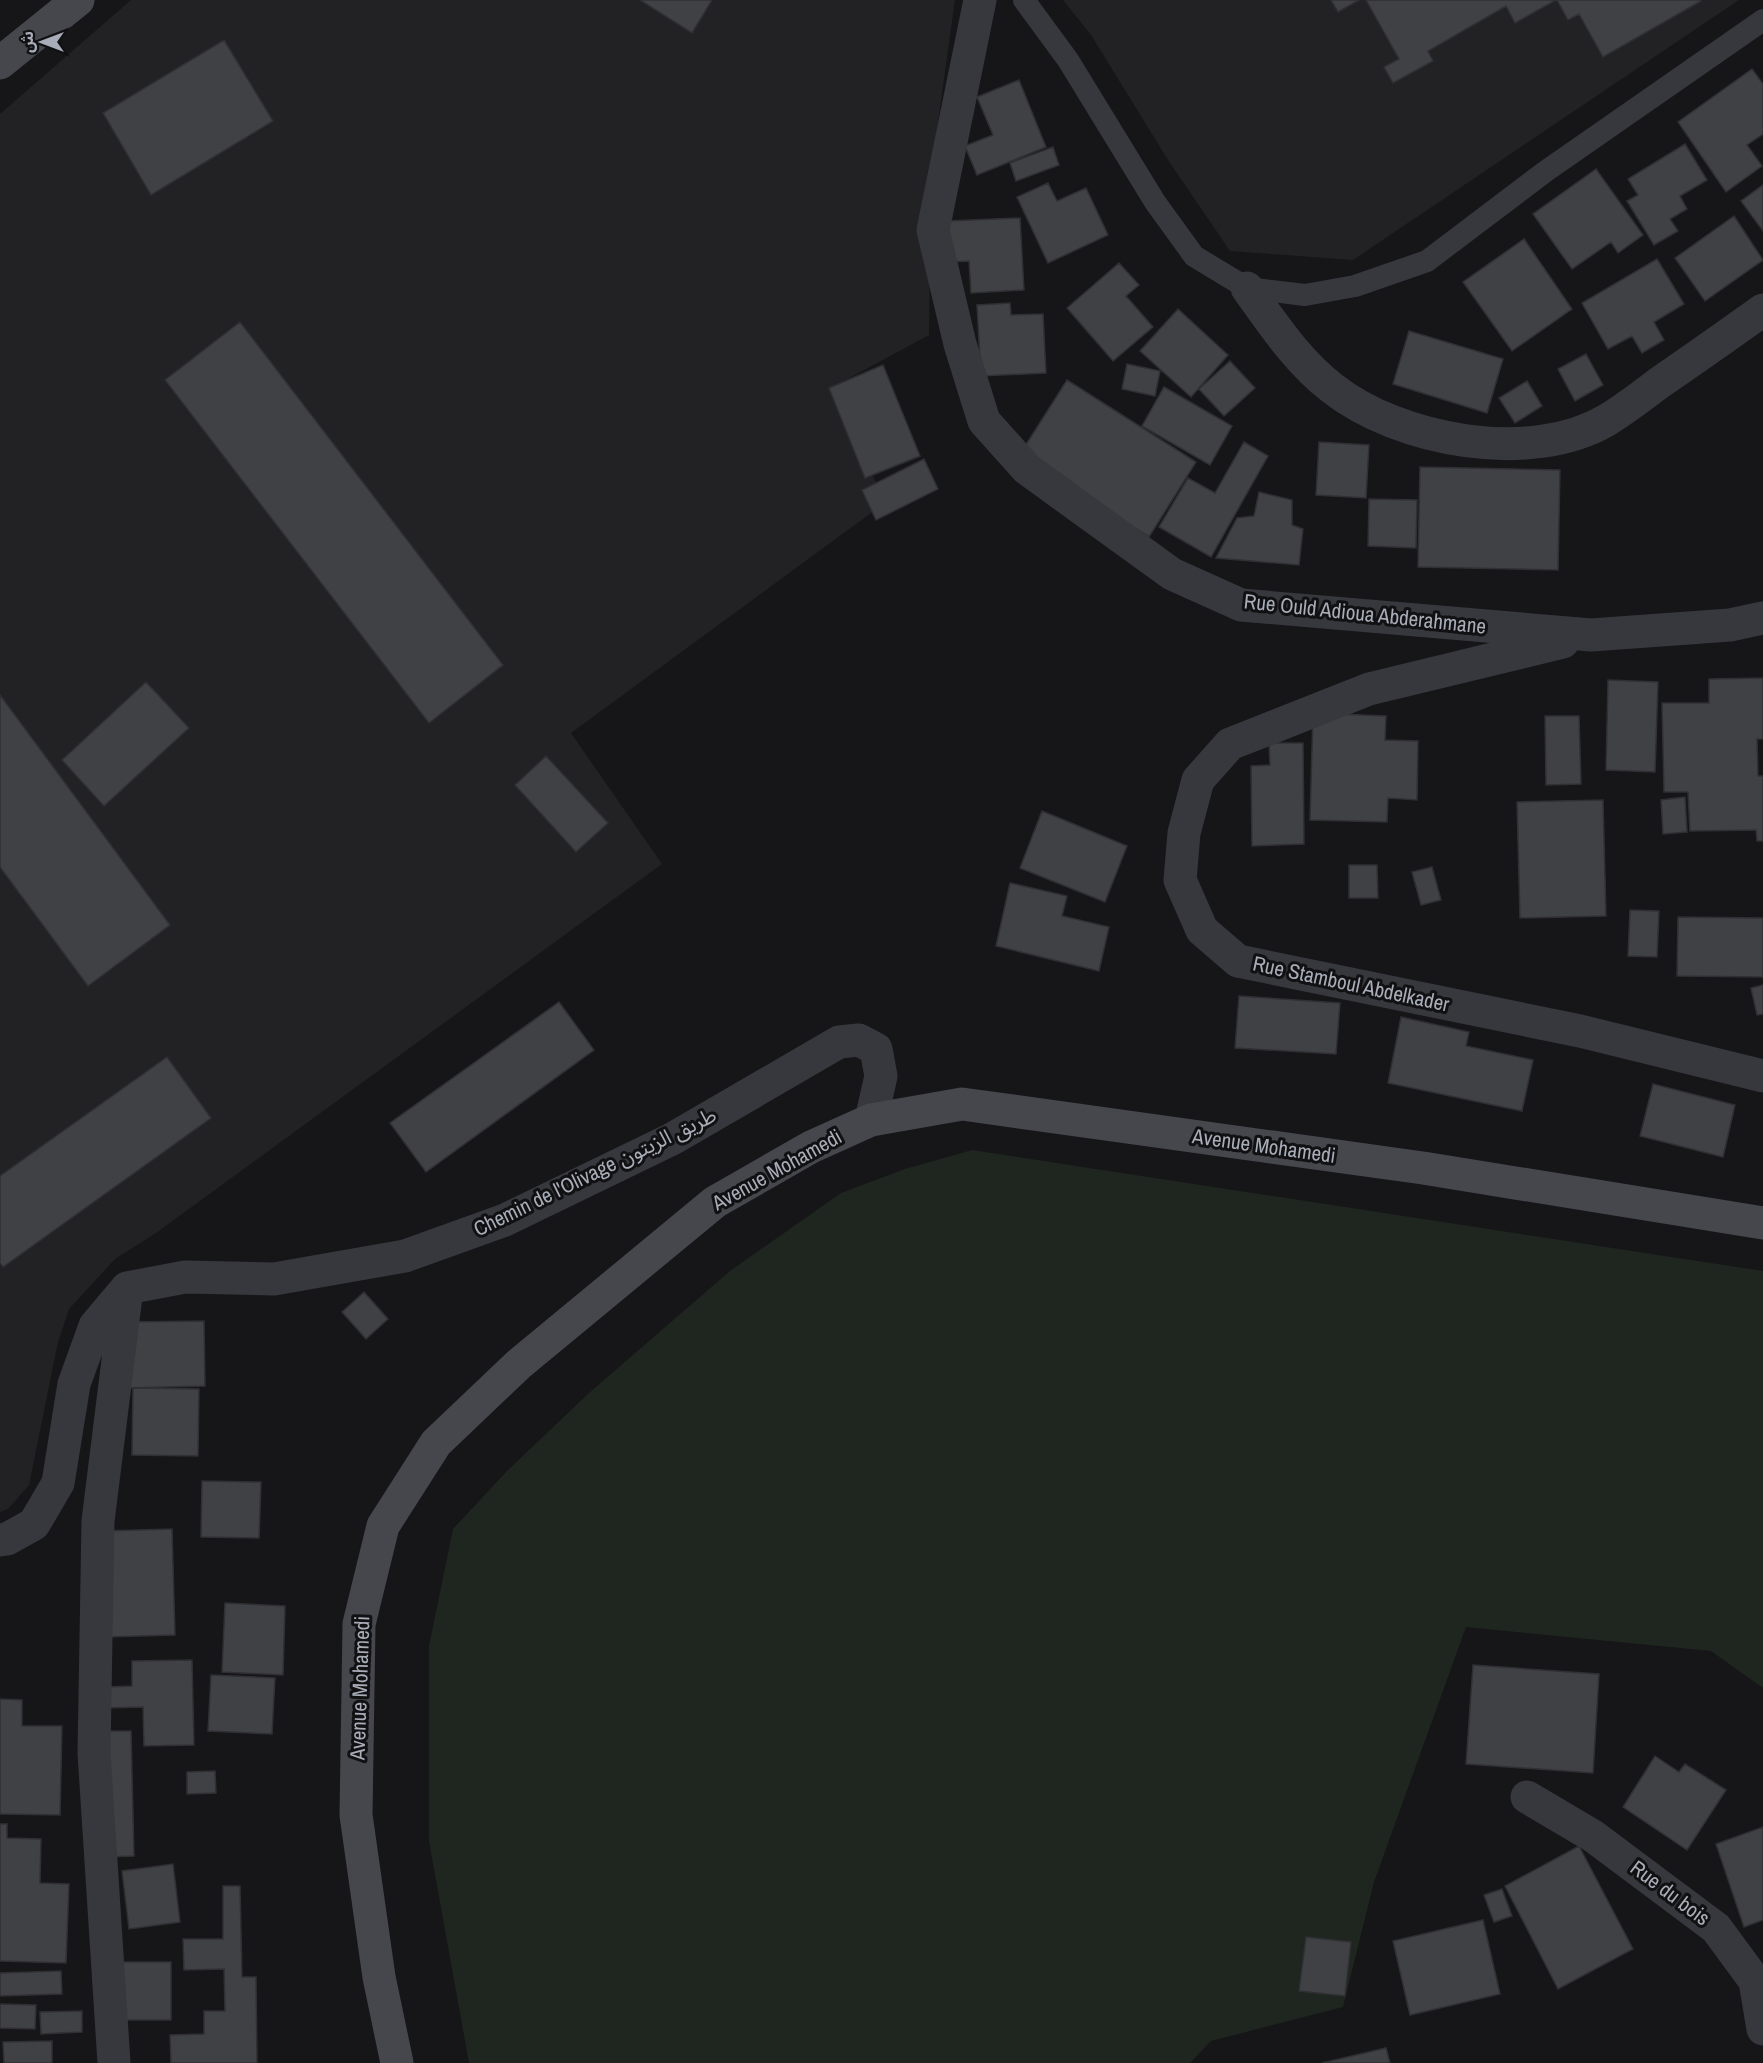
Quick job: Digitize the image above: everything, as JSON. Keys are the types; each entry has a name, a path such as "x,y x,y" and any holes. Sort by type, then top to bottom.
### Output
{"main road":[{"path":"0,63 78,0"},
{"name":"Avenue Mohamedi","path":"397,2063 379,1977 356,1815 359,1624 383,1526 436,1443 519,1364 715,1202 812,1148 871,1120 962,1104 1423,1168 1763,1223"}],"street":[{"name":"Rue Ould Adioua Abderahmane","path":"980,0 933,230 960,344 984,421 1027,469 1172,574 1241,605 1592,635"},
{"path":"1247,288 1292,350 1333,389 1382,417 1436,435 1492,445 1549,442 1606,421 1763,310"},
{"path":"1592,635 1730,625 1763,618"},
{"name":"Rue Stamboul Abdelkader","path":"1592,635 1369,689 1230,744 1198,780 1184,833 1180,880 1202,930 1238,961 1580,1031 1763,1076"},
{"name":"Chemin de l'Olivage طريق الزيتون","path":"127,1288 185,1277 274,1279 405,1256 505,1220 672,1139 839,1042 859,1040 876,1049 881,1076 871,1120"},
{"path":"0,1540 7,1539 34,1524 58,1484 75,1384 88,1345 95,1326 127,1288"},
{"path":"114,2063 93,1753 98,1521 127,1288"},
{"name":"Rue du bois","path":"1527,1797 1593,1836 1716,1928 1755,1981 1763,2029"}],"lane":[{"path":"1024,0 1068,60 1155,202 1194,256 1247,288 1305,295 1354,286 1427,261 1546,171 1763,20"}],"shaded area":[{"path":"131,0 955,0 931,172 929,335 829,389 886,502 571,733 662,864 156,1233 115,1259 69,1309 58,1342 29,1485 8,1509 0,1512 0,114"},
{"path":"1063,0 1739,0 1353,260 1230,251 1168,160 1091,35"},
{"path":"972,1150 1763,1271 1763,1688 1711,1651 1466,1627 1374,1882 1343,2007 1211,2041 1190,2063 469,2063 429,1841 429,1646 453,1529 507,1471 589,1393 730,1271 841,1193 905,1169"}],"building":[{"path":"640,0 712,0 692,33"},
{"path":"1331,0 1359,0 1338,12"},
{"path":"1366,0 1556,0 1515,23 1506,6 1428,51 1433,61 1393,83 1384,67 1399,59"},
{"path":"1557,0 1701,1 1603,57 1579,14 1568,20"},
{"path":"224,40 273,121 151,195 103,113"},
{"path":"1752,69 1763,84 1763,134 1747,145 1762,166 1726,192 1678,122"},
{"path":"1019,80 1046,147 977,175 965,146 993,135 977,97"},
{"path":"1685,144 1707,180 1680,196 1687,209 1670,219 1678,231 1654,245 1627,201 1638,195 1628,179"},
{"path":"1053,147 1059,165 1016,181 1010,163"},
{"path":"1596,169 1643,235 1618,253 1611,242 1572,269 1533,214"},
{"path":"1048,183 1057,201 1086,188 1108,235 1048,263 1017,197"},
{"path":"1763,185 1763,231 1741,201"},
{"path":"1734,216 1763,260 1705,301 1675,258"},
{"path":"1020,218 1024,290 971,293 969,261 950,262 948,221"},
{"path":"1524,239 1572,309 1512,351 1463,282"},
{"path":"1657,259 1684,304 1654,322 1664,340 1642,353 1632,336 1608,349 1582,303"},
{"path":"1119,263 1139,285 1126,296 1153,327 1113,361 1067,308"},
{"path":"1010,303 1011,315 1043,314 1046,373 981,376 977,305"},
{"path":"1178,309 1228,355 1191,397 1140,351"},
{"path":"240,322 503,665 429,723 165,380"},
{"path":"1409,331 1503,359 1487,413 1393,384"},
{"path":"1586,354 1603,385 1575,401 1558,369"},
{"path":"1230,361 1255,388 1224,416 1199,389"},
{"path":"1127,364 1160,371 1155,396 1122,389"},
{"path":"883,365 920,456 865,478 829,388"},
{"path":"1067,380 1196,462 1149,537 1020,454"},
{"path":"1527,381 1542,406 1515,423 1499,398"},
{"path":"1164,387 1232,426 1210,465 1142,426"},
{"path":"1244,442 1268,456 1211,557 1159,527 1188,478 1215,493"},
{"path":"1319,442 1369,445 1366,498 1316,495"},
{"path":"924,459 938,489 876,520 862,490"},
{"path":"1420,467 1560,470 1558,570 1418,567"},
{"path":"1259,492 1292,500 1292,525 1303,529 1299,565 1216,558 1237,518 1254,516"},
{"path":"1369,499 1417,500 1416,548 1368,546"},
{"path":"1763,678 1763,739 1757,739 1758,776 1763,776 1763,841 1757,841 1756,830 1690,831 1688,792 1664,792 1662,703 1709,703 1709,679"},
{"path":"1608,680 1658,682 1655,772 1606,770"},
{"path":"146,682 189,728 104,806 62,760"},
{"path":"0,695 170,925 88,986 0,867"},
{"path":"1313,713 1386,716 1385,740 1418,741 1417,800 1388,798 1387,822 1310,820"},
{"path":"1545,716 1579,716 1581,784 1546,785"},
{"path":"1269,743 1303,743 1304,844 1252,846 1251,766 1270,765"},
{"path":"546,756 608,823 576,852 515,785"},
{"path":"1685,797 1687,832 1663,834 1661,800"},
{"path":"1603,800 1606,916 1520,918 1517,802"},
{"path":"1042,811 1127,846 1105,902 1020,868"},
{"path":"1349,865 1377,865 1378,898 1349,898"},
{"path":"1432,867 1441,900 1421,905 1412,872"},
{"path":"1010,883 1067,896 1062,916 1109,927 1099,971 996,946"},
{"path":"1630,910 1659,911 1657,957 1628,956"},
{"path":"1678,917 1763,918 1763,977 1677,976"},
{"path":"1763,985 1763,1014 1757,1015 1751,988"},
{"path":"1239,996 1340,1003 1336,1054 1235,1048"},
{"path":"559,1002 594,1050 426,1172 390,1123"},
{"path":"1401,1017 1469,1032 1466,1046 1533,1060 1522,1111 1388,1083"},
{"path":"167,1057 211,1118 3,1267 0,1263 0,1176"},
{"path":"1653,1084 1735,1105 1723,1157 1640,1136"},
{"path":"364,1292 388,1319 366,1339 342,1312"},
{"path":"204,1321 205,1386 127,1388 126,1322"},
{"path":"133,1388 199,1389 198,1456 132,1455"},
{"path":"202,1481 261,1482 259,1538 201,1537"},
{"path":"172,1529 175,1635 105,1637 102,1531"},
{"path":"225,1603 285,1606 283,1675 222,1672"},
{"path":"192,1660 194,1745 144,1746 143,1707 106,1708 106,1687 132,1686 132,1661"},
{"path":"1473,1665 1599,1674 1593,1773 1466,1764"},
{"path":"211,1675 275,1678 272,1734 208,1731"},
{"path":"0,1699 22,1700 22,1726 62,1726 60,1815 0,1814"},
{"path":"103,1731 131,1731 134,1856 106,1857"},
{"path":"1655,1756 1679,1772 1685,1764 1726,1790 1687,1850 1623,1807"},
{"path":"215,1771 216,1793 187,1794 187,1772"},
{"path":"0,1824 7,1824 7,1838 41,1839 40,1883 69,1884 66,1963 0,1961"},
{"path":"1763,1827 1763,1920 1744,1927 1716,1844"},
{"path":"1579,1846 1633,1949 1558,1989 1505,1886"},
{"path":"173,1864 180,1922 129,1929 122,1871"},
{"path":"223,1886 240,1886 242,1977 256,1977 257,2063 171,2063 170,2035 204,2034 204,2011 225,2011 224,1969 184,1970 183,1939 223,1939"},
{"path":"1502,1889 1512,1916 1494,1922 1484,1895"},
{"path":"1483,1920 1500,1994 1410,2015 1393,1941"},
{"path":"1306,1937 1351,1942 1345,1996 1299,1991"},
{"path":"122,1962 171,1962 171,2020 123,2020"},
{"path":"61,1971 62,1994 0,1996 0,1973"},
{"path":"0,2004 36,2005 35,2029 0,2028"},
{"path":"82,2011 82,2032 41,2034 40,2012"},
{"path":"52,2041 52,2063 4,2063 3,2042"},
{"path":"1386,2048 1390,2063 1322,2063"}]}
